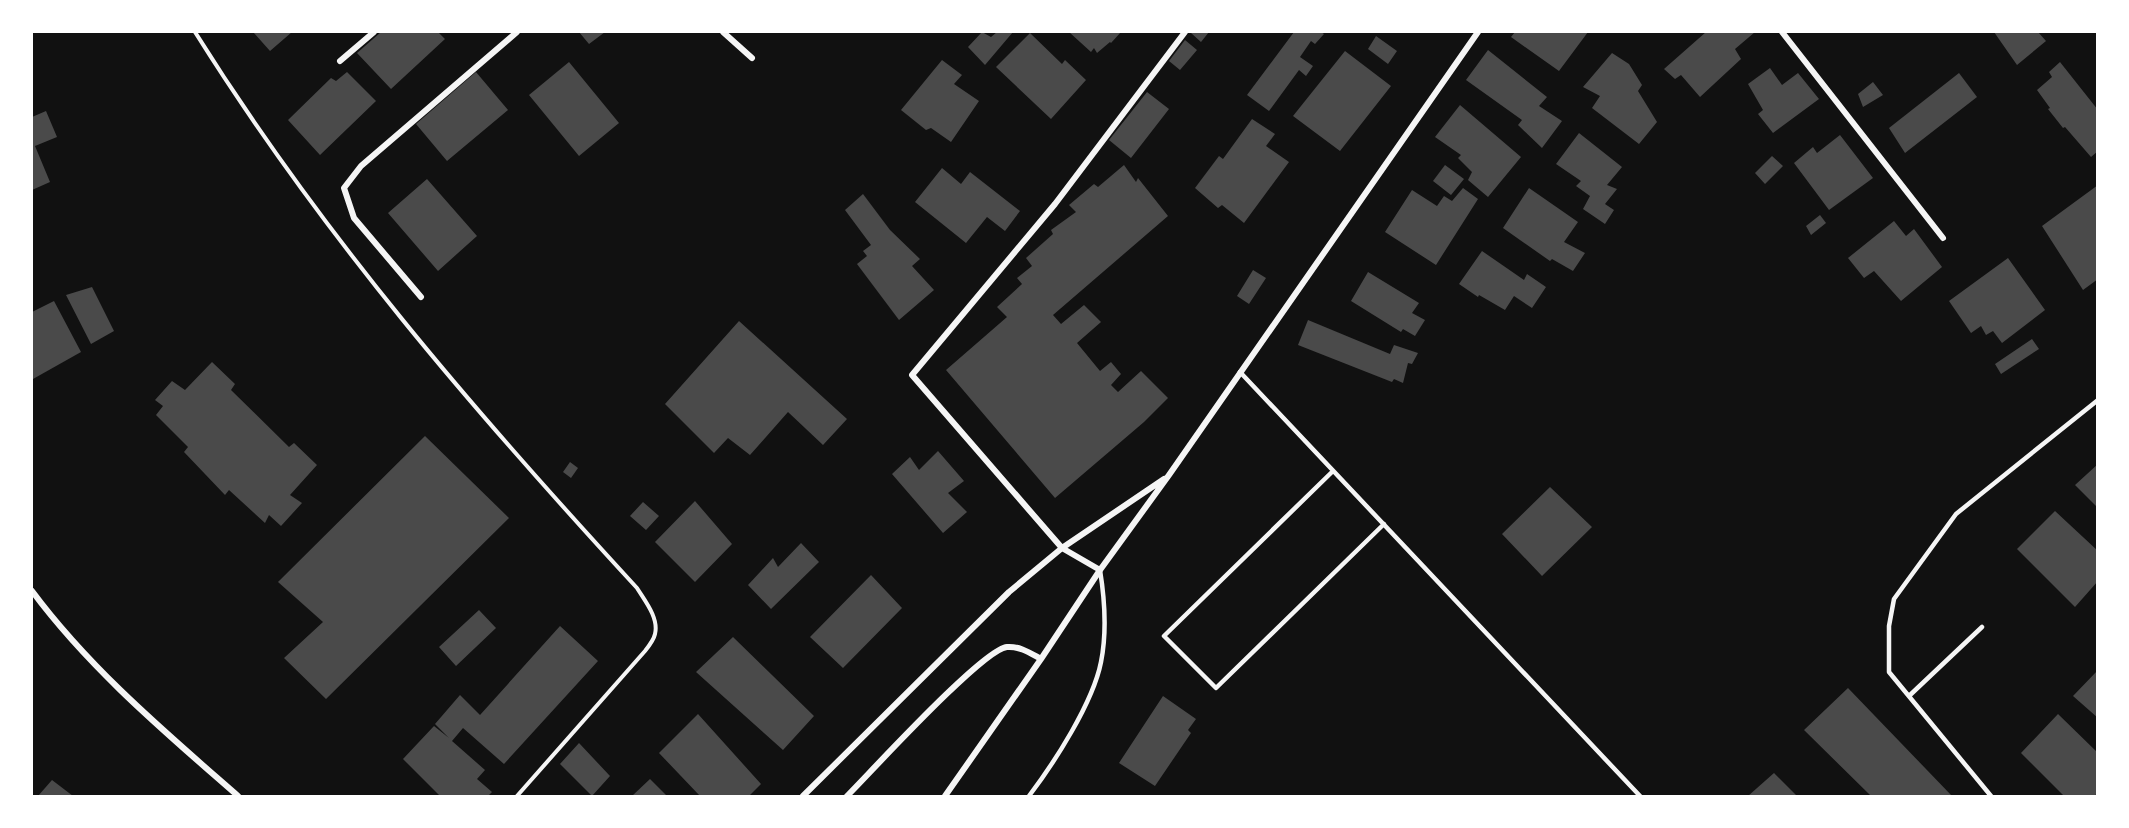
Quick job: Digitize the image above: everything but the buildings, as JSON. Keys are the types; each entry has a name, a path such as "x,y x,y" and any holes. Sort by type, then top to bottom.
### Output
{"street":[{"path":"340,61 374,32"},
{"path":"421,297 354,218 344,188 361,166 517,32"},
{"path":"723,32 752,58"},
{"path":"1100,570 1062,548 912,375 1054,204 1185,32"},
{"path":"945,796 1100,570 1169,475 1478,32"},
{"path":"1782,32 1943,238"},
{"path":"804,796 1009,592 1062,548 1169,475"},
{"path":"32,591 58,627 135,705 238,796"},
{"path":"847,796 955,686 988,656 1006,647 1022,649 1041,659"}],"lane":[{"path":"1240,372 1640,796"},
{"path":"1991,796 1889,672 1889,626 1894,599 1956,514 2097,400"},
{"path":"1333,471 1164,636 1216,688 1384,524"},
{"path":"1029,796 1050,768 1092,691 1101,662 1106,603 1100,570"},
{"path":"1909,696 1982,627"}],"path":[{"path":"195,32 269,146 377,290 478,412 637,588 652,612 655,635 645,651 517,796"}]}
